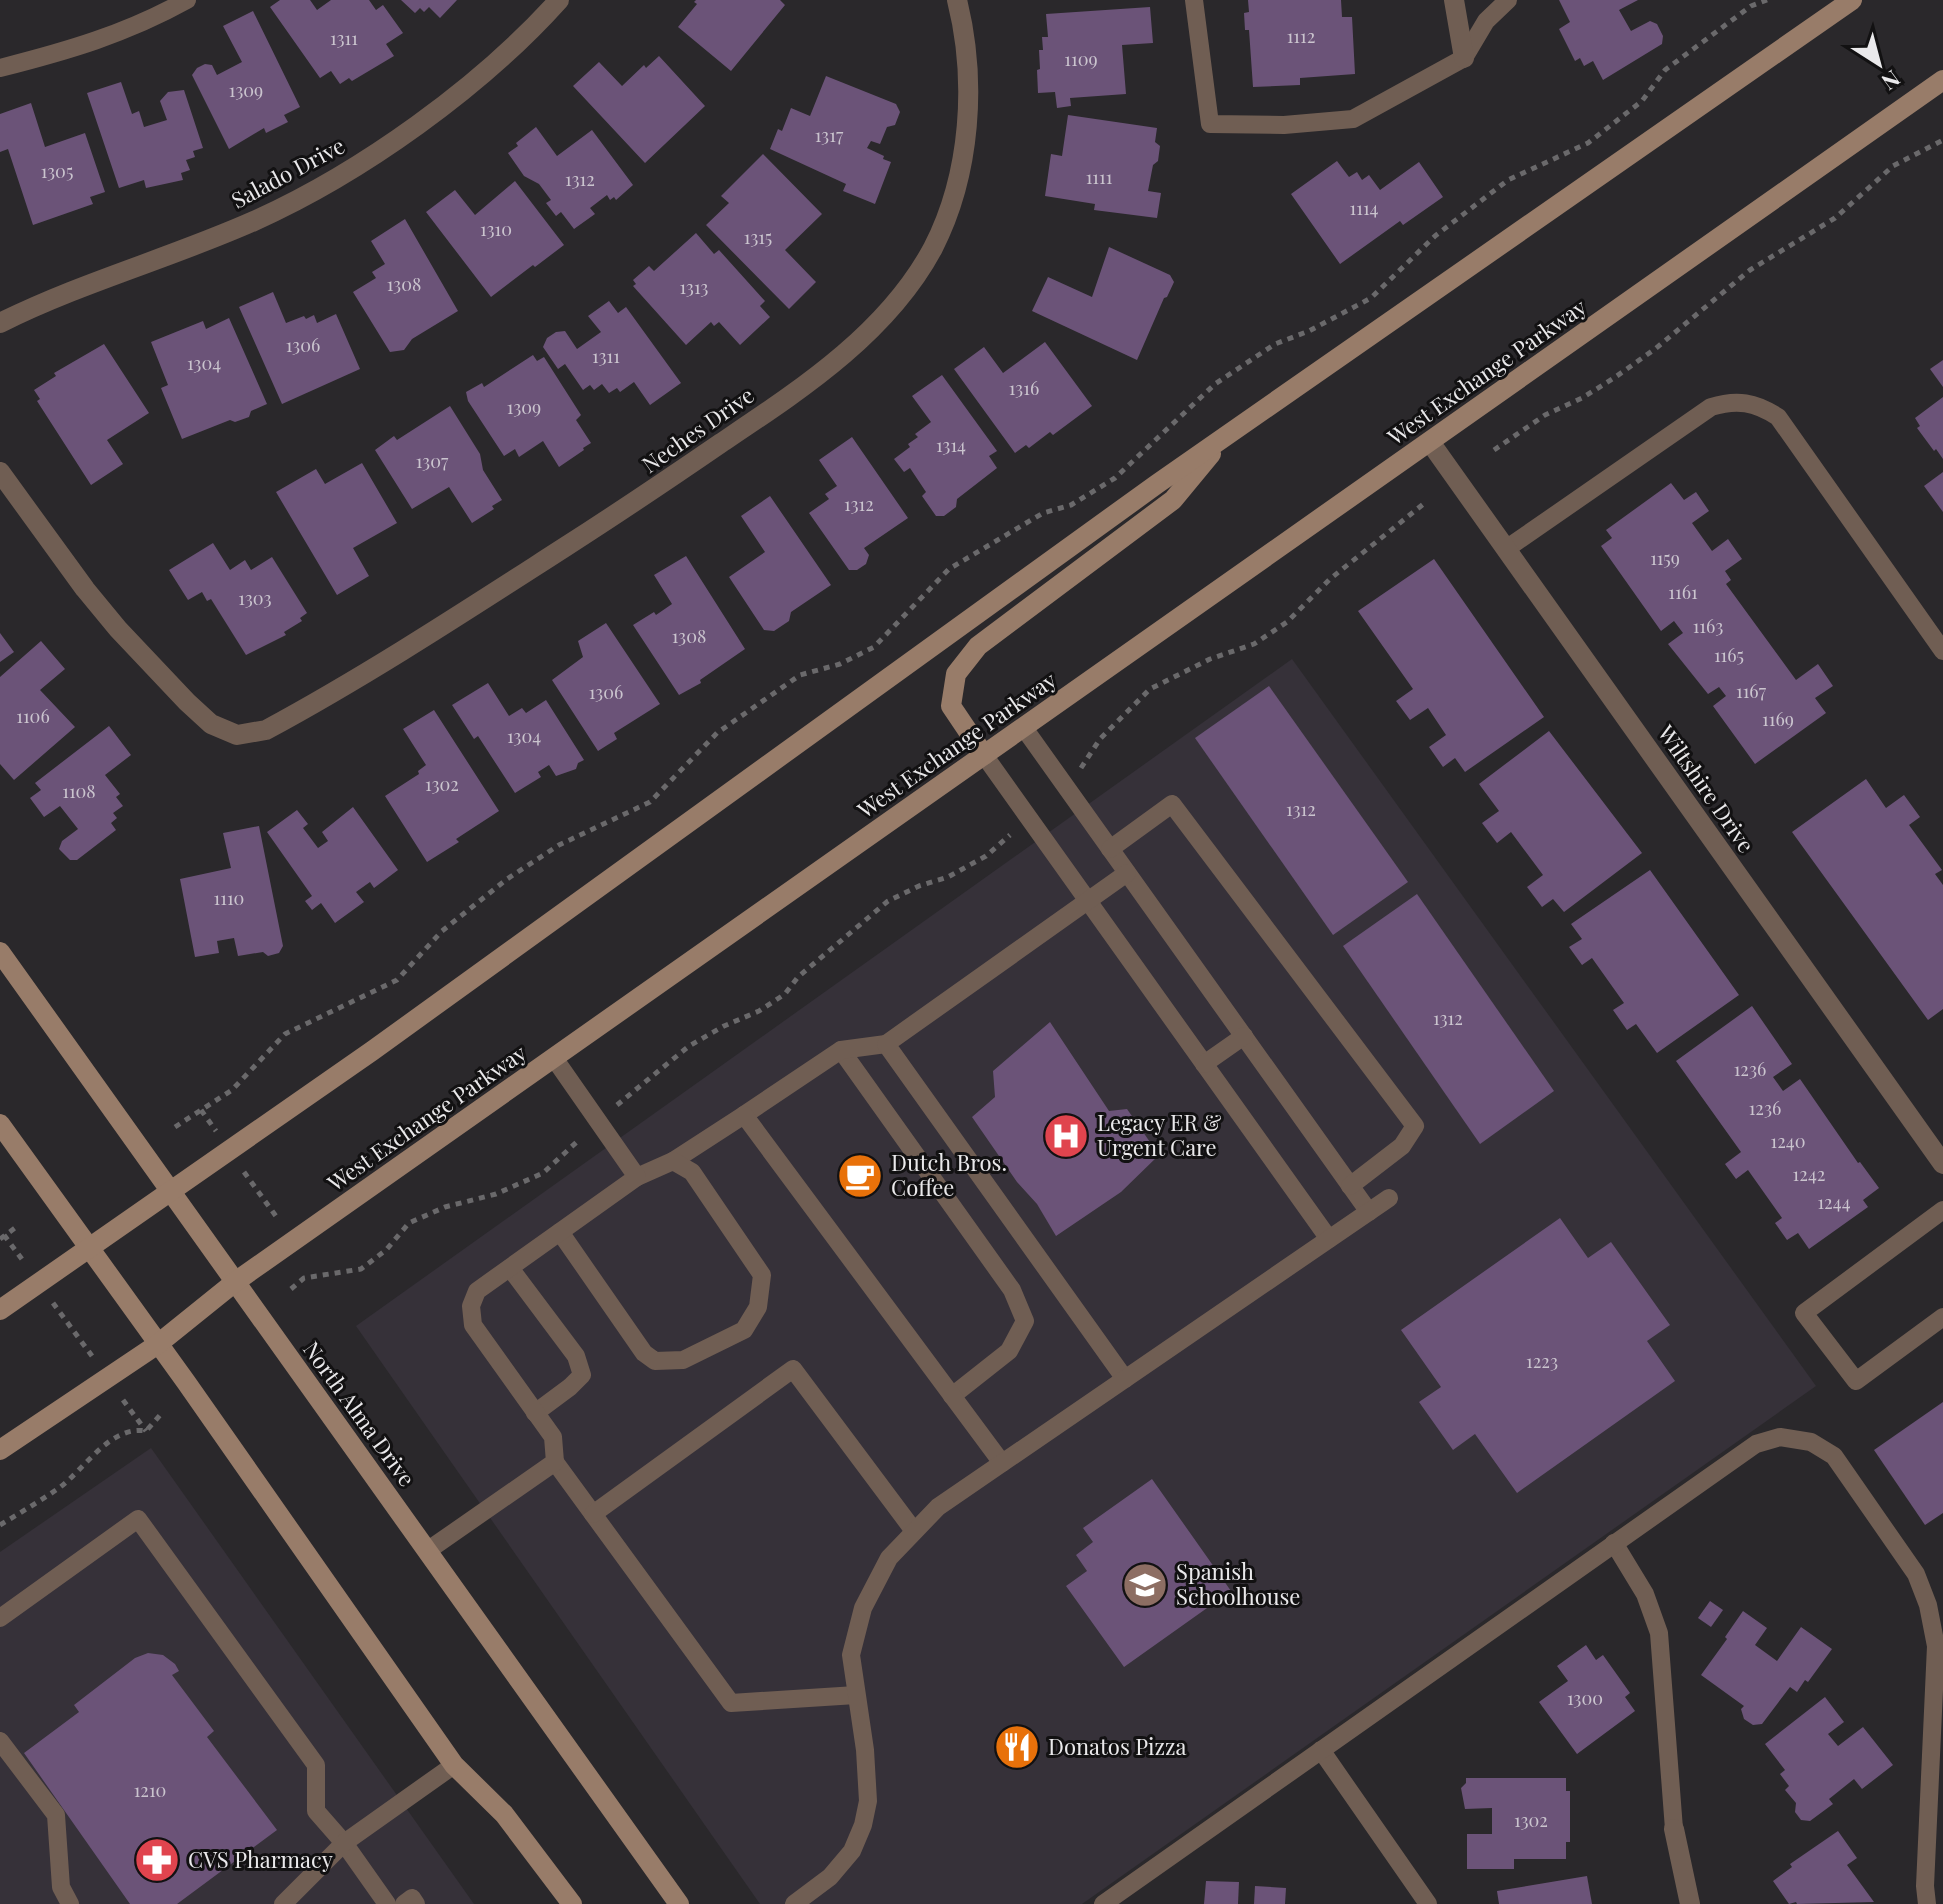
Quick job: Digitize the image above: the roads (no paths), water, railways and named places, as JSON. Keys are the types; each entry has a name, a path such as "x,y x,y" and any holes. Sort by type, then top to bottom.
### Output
{"main road":[{"path":"0,1310 372,1051 1229,433 1852,0"},
{"name":"West Exchange Parkway","path":"0,1450 158,1344 235,1282 1943,80"},
{"path":"984,755 951,706 956,674 978,646 1173,500 1229,433"},
{"name":"North Alma Drive","path":"0,952 679,1904"},
{"path":"0,1124 454,1765 504,1814 572,1904"}],"street":[{"name":"Salado Drive","path":"0,323 41,303 255,221 309,192 416,125 512,47 559,0"},
{"name":"Neches Drive","path":"0,472 118,629 211,724 237,735 266,730 624,510 833,364 875,325 909,285 933,248 950,206 961,163 968,88 964,27 957,0"},
{"path":"1454,0 1464,58"},
{"name":"Wiltshire Drive","path":"1430,442 1943,1164"},
{"path":"1674,1829 1690,1904"}],"lane":[{"path":"0,68 79,48 156,18 187,0"},
{"path":"1194,0 1210,124 1284,125 1353,119 1464,58 1486,21 1508,0"},
{"path":"1506,549 1711,407 1728,402 1746,402 1763,407 1778,417 1943,651"},
{"path":"1024,728 1369,1212"},
{"path":"984,755 1329,1239"},
{"path":"1110,849 1172,804 1415,1126 1402,1146 1350,1186"},
{"path":"856,1695 731,1703 555,1462 553,1437 473,1325 471,1306 477,1291 637,1177 673,1161 841,1050 886,1044 1127,873"},
{"path":"1204,1064 1244,1036"},
{"path":"886,1044 1125,1379"},
{"path":"841,1050 1012,1290 1025,1321 1009,1351 952,1396"},
{"path":"554,1058 637,1177"},
{"path":"744,1115 1002,1463"},
{"path":"560,1232 644,1353 655,1361 683,1360 744,1330 758,1307 762,1275 692,1172 673,1161"},
{"path":"794,1904 837,1869 852,1851 863,1825 868,1801 865,1750 851,1655 863,1608 889,1558 938,1507 1389,1198"},
{"path":"1943,1210 1804,1313 1856,1381 1943,1317"},
{"path":"510,1268 576,1356 582,1375 535,1413"},
{"path":"593,1514 793,1369 914,1531"},
{"path":"1103,1904 1127,1897 1321,1750 1756,1444 1780,1437 1811,1442 1834,1456 1916,1574 1928,1605 1936,1646 1925,1886 1927,1904"},
{"path":"427,1551 555,1462"},
{"path":"0,1618 138,1519 316,1765 316,1811 344,1843 387,1904"},
{"path":"1614,1543 1645,1594 1659,1633 1674,1829"},
{"path":"0,1741 56,1815 61,1887 70,1904"},
{"path":"1321,1750 1428,1904"},
{"path":"283,1904 344,1843 454,1765"},
{"path":"404,1904 412,1898 416,1904"}],"place":[{"name":"Legacy ER & Urgent Care","path":"1066,1136"},
{"name":"Dutch Bros. Coffee","path":"860,1176"},
{"name":"Spanish Schoolhouse","path":"1145,1585"},
{"name":"Donatos Pizza","path":"1017,1747"},
{"name":"CVS Pharmacy","path":"157,1860"}]}
